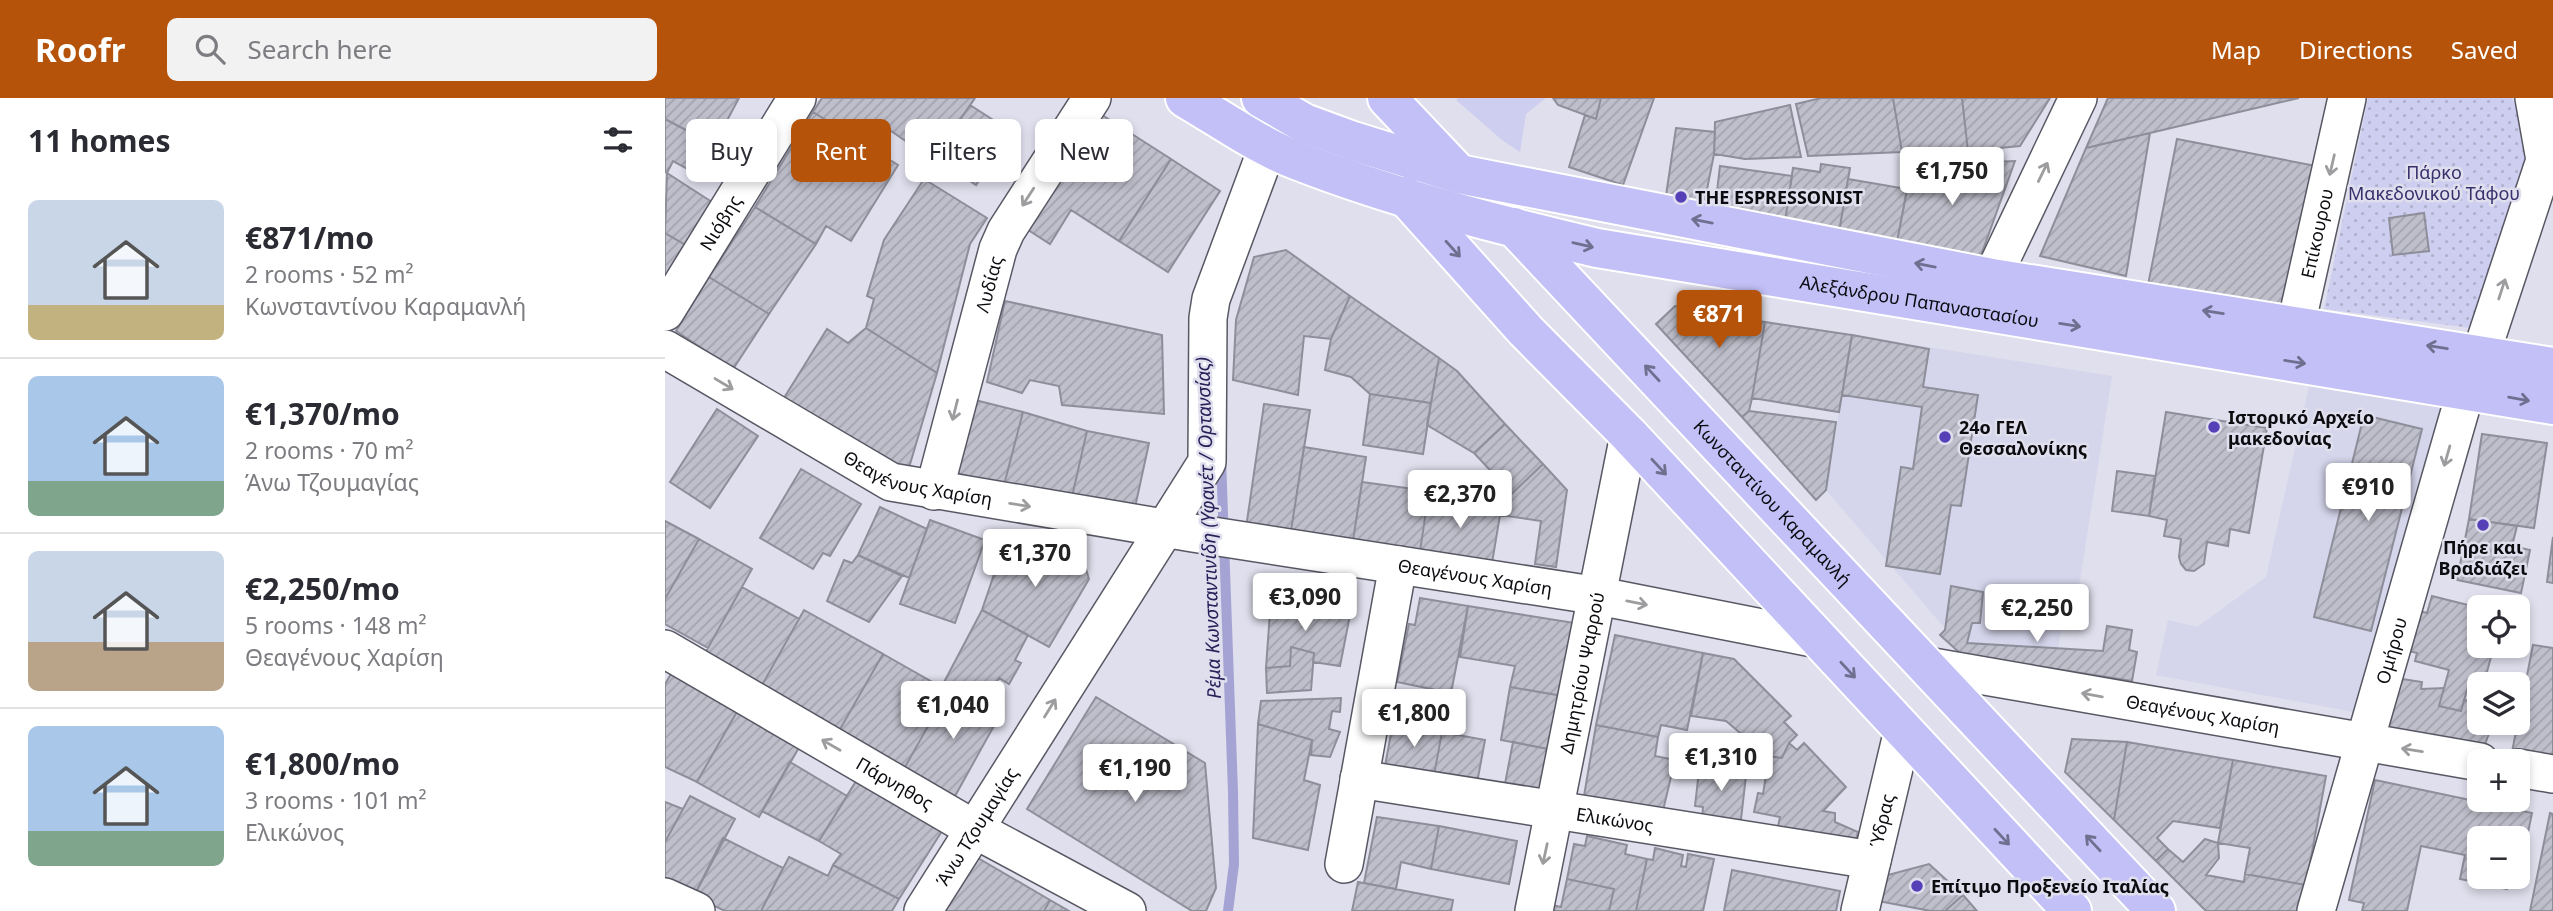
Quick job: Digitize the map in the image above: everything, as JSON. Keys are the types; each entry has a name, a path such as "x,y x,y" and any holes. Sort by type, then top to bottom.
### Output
{"main road":[{"name":"Αλεξάνδρου Παπαναστασίου","path":"1185,98 1296,160 1407,198 1516,229 1597,248 2553,405"},
{"name":"Αλεξάνδρου Παπαναστασίου","path":"1261,98 1304,123 1459,174 1993,278 2553,367"},
{"path":"1310,98 1407,198 1526,331 1629,435 2072,911"},
{"name":"Κωνσταντίνου Καραμανλή","path":"1401,103 1459,174 1516,229 2156,911"}],"street":[{"name":"Νιόβης","path":"665,312 797,98"},
{"name":"Λυδίας","path":"934,491 998,249 1006,230 1092,98"},
{"path":"1993,278 2078,98"},
{"name":"Επίκουρου","path":"2296,325 2347,98"},
{"path":"2481,354 2545,160 2534,98"},
{"name":"Άνω Τζουμαγίας","path":"923,911 975,829 1178,531 1207,462 1208,318 1211,299 1269,146"},
{"name":"Θεαγένους Χαρίση","path":"665,349 891,482 1178,531 1599,596 1818,639"},
{"name":"Ομήρου","path":"2316,911 2466,390"},
{"name":"Δημητρίου Ψαρρού","path":"1534,911 1629,435"},
{"path":"1344,864 1398,565"},
{"name":"Πάρνηθος","path":"665,649 975,829 1127,911"},
{"name":"Θεαγένους Χαρίση","path":"1927,666 2467,760"},
{"name":"Ύδρας","path":"1860,911 1903,730"},
{"path":"2530,770 2553,774"},
{"name":"Ελικώνος","path":"1359,779 1872,860"},
{"path":"665,897 697,911"}],"shaded area":[{"path":"1852,335 2112,376 2073,625 2062,624 2056,662 1962,648 1826,490"},
{"path":"2309,386 2442,407 2359,713 2156,675 2168,620 2197,627 2266,577"}],"green space":[{"path":"1546,98 1526,114 1520,152 1456,100"},
{"name":"Πάρκο Μακεδονικού Τάφου","path":"2368,98 2512,98 2533,149 2471,328 2324,309"}],"building":[{"path":"665,98 739,98 728,119 686,119 686,130 665,119"},
{"path":"822,98 975,98 961,119 905,119 905,141 891,131 891,119 824,119 813,112"},
{"path":"1553,98 1601,98 1596,119 1558,105"},
{"path":"1601,98 1654,98 1623,185 1569,167 1585,115 1596,119"},
{"path":"1821,98 1893,98 1902,152 1808,156 1796,104"},
{"path":"1893,98 1962,98 1968,151 1902,152"},
{"path":"1962,98 2050,98 2020,146 1968,151"},
{"path":"2108,98 2299,98 2086,148"},
{"path":"970,105 992,119 961,119"},
{"path":"1790,105 1801,157 1745,159 1714,154 1715,122"},
{"path":"1096,111 1108,119 1091,119"},
{"path":"813,112 824,119 809,119"},
{"path":"665,119 686,130 686,168 673,161 667,173"},
{"path":"1676,128 1715,132 1714,154 1702,215 1664,209"},
{"path":"2150,133 2126,276 2040,256 2086,148"},
{"path":"1133,135 1171,159 1119,241 1071,210 1050,244 1022,226 1050,182 1133,182"},
{"path":"2177,139 2316,166 2280,311 2148,285"},
{"path":"791,148 791,182 887,182 851,241 826,226 816,244 755,207 770,182 777,182 777,171"},
{"path":"1171,159 1220,191 1168,272 1119,241"},
{"path":"891,161 898,165 891,176"},
{"path":"2015,161 1979,261 1896,247 1912,165"},
{"path":"1821,164 1850,168 1838,238 1784,228 1793,168 1820,172"},
{"path":"1720,166 1792,176 1784,228 1714,217"},
{"path":"667,173 715,204 689,247 665,233"},
{"path":"1848,179 1907,189 1896,247 1838,238"},
{"path":"922,182 929,182 987,218 970,244 937,373 866,328 874,299 867,296 884,240"},
{"path":"755,207 816,244 769,314 709,277"},
{"path":"2424,213 2429,251 2393,255 2389,218"},
{"path":"665,233 689,247 665,285"},
{"path":"1286,250 1350,296 1331,339 1304,336 1298,395 1233,380 1236,320 1254,257"},
{"path":"709,277 769,314 733,369 676,331"},
{"path":"1350,296 1439,358 1431,403 1370,394 1351,377 1325,370 1331,339"},
{"path":"1005,301 1162,335 1164,414 1062,405 1059,386 1030,380 1022,393 987,382"},
{"path":"1675,306 1765,322 1749,411 1742,417 1656,324"},
{"path":"1765,322 1852,335 1839,412 1752,398"},
{"path":"866,328 937,373 908,471 784,398 827,329 848,343"},
{"name":"24ο ΓΕΛ Θεσσαλονίκης","path":"1852,335 1929,349 1923,387 1978,395 1961,506 1951,505 1940,574 1886,566 1901,467 1913,469 1922,407 1842,395"},
{"path":"1439,358 1457,371 1505,424 1474,453 1427,425"},
{"path":"1370,394 1431,403 1423,454 1363,445"},
{"path":"975,400 1023,412 1004,485 956,473"},
{"path":"1264,404 1310,410 1290,537 1246,528"},
{"path":"717,409 758,436 710,508 670,482"},
{"path":"1749,411 1836,422 1826,490 1816,500 1742,417"},
{"path":"1023,412 1087,431 1071,501 1004,485"},
{"path":"2166,412 2267,428 2249,533 2230,529 2228,546 2207,542 2204,564 2194,571 2186,570 2181,564 2181,539 2164,536 2167,520 2149,516"},
{"path":"2364,415 2422,429 2371,631 2314,617"},
{"path":"1505,424 1543,464 1502,503 1480,480 1490,470 1474,453"},
{"path":"1087,431 1149,443 1134,512 1071,501"},
{"path":"2482,434 2547,443 2534,528 2469,519"},
{"path":"1304,447 1366,457 1352,547 1290,537"},
{"path":"1543,464 1567,490 1556,567 1535,564 1541,521 1500,515 1502,503"},
{"path":"801,469 861,504 830,556 823,553 813,569 760,538"},
{"path":"2117,471 2155,476 2149,516 2112,511"},
{"path":"1362,482 1429,491 1419,558 1352,547"},
{"path":"1429,491 1502,503 1491,569 1419,558"},
{"path":"880,507 927,529 909,578 858,555"},
{"path":"2469,519 2517,526 2512,546 2530,550 2521,593 2457,580"},
{"path":"930,520 985,540 955,623 900,604"},
{"path":"665,521 699,539 665,599"},
{"path":"2553,537 2553,583 2547,582"},
{"path":"699,539 752,569 708,648 665,624 665,599"},
{"path":"1006,539 1083,559 1089,579 1049,647 982,610"},
{"path":"858,555 902,576 869,622 827,601 844,560 852,563"},
{"path":"1951,586 1983,592 1980,623 1972,623 1967,643 2103,651 2107,626 2132,630 2129,650 2137,652 2132,681 1961,654 1940,635 1945,630"},
{"path":"742,587 799,619 761,687 704,655"},
{"path":"2432,596 2467,605 2467,658 2491,658 2487,672 2467,672 2467,690 2461,711 2439,706 2449,670 2415,661 2417,653 2401,649 2411,609 2427,613"},
{"path":"1271,598 1350,615 1340,666 1313,662 1314,653 1291,647 1290,666 1266,668"},
{"path":"1420,598 1468,606 1451,693 1397,682 1409,624 1415,625"},
{"path":"1468,606 1581,624 1569,697 1510,687 1515,666 1460,657"},
{"path":"804,610 883,654 839,731 761,687"},
{"path":"982,610 1028,635 1015,660 1021,663 1009,684 999,678 983,706 950,687 942,686"},
{"path":"1615,635 1703,653 1687,730 1661,725 1658,737 1596,725"},
{"path":"2533,645 2553,648 2553,765 2530,761 2530,749 2513,749 2515,735 2530,735 2530,672 2528,672"},
{"path":"1291,647 1314,653 1311,690 1267,693 1266,668 1290,666"},
{"path":"1703,653 1734,659 1791,716 1784,722 1797,735 1789,743 1782,758 1752,754 1753,744 1726,721 1691,716"},
{"path":"883,654 948,691 905,767 839,731"},
{"path":"674,669 739,708 697,782 665,767 665,684"},
{"path":"2396,678 2422,682 2421,689 2444,688 2439,706 2461,711 2464,700 2467,700 2467,735 2488,735 2483,749 2467,749 2467,758 2376,744"},
{"path":"950,687 1000,715 955,796 905,767"},
{"path":"1510,687 1569,697 1559,751 1501,740"},
{"path":"1096,697 1205,763 1216,888 1206,911 1192,911 1027,809"},
{"path":"1341,698 1340,712 1332,711 1329,729 1340,732 1330,757 1311,755 1312,740 1258,724 1261,701"},
{"path":"739,708 801,744 759,817 697,782"},
{"path":"1393,723 1442,732 1434,775 1385,766"},
{"path":"1258,724 1312,740 1304,780 1320,785 1308,850 1253,838"},
{"path":"1596,725 1658,737 1655,756 1675,760 1661,819 1583,802"},
{"path":"1442,732 1485,740 1477,783 1434,775"},
{"path":"2072,739 2127,742 2114,820 2065,772"},
{"path":"1513,742 1559,751 1551,798 1504,789"},
{"path":"2127,742 2233,760 2220,828 2173,821 2157,838 2168,849 2156,861 2114,820"},
{"path":"1789,743 1797,750 1804,743 1846,787 1823,811 1835,813 1835,822 1858,832 1854,849 1776,836 1780,817 1754,812 1758,793 1763,794 1769,756 1782,758"},
{"path":"1701,753 1748,758 1739,837 1701,833 1703,807 1695,806"},
{"path":"2233,760 2326,776 2306,885 2245,874 2250,848 2218,843"},
{"path":"790,762 847,796 819,841 762,811"},
{"path":"858,778 942,831 899,899 833,865 841,854 819,841"},
{"path":"2375,780 2467,799 2467,812 2532,813 2529,826 2467,826 2467,880 2460,879 2465,855 2421,846 2407,911 2362,911 2364,903 2349,900"},
{"path":"690,796 735,819 694,896 665,883 665,842"},
{"path":"665,802 683,809 665,842"},
{"path":"2550,813 2553,814 2553,911 2530,911"},
{"path":"1377,817 1439,826 1431,869 1401,862 1396,889 1364,883"},
{"path":"1439,826 1517,841 1509,884 1431,869"},
{"path":"1587,836 1627,845 1625,854 1647,859 1636,911 1609,911 1614,889 1567,879 1574,844 1585,846"},
{"path":"723,838 783,868 761,911 725,911 694,896"},
{"path":"2205,839 2218,843 2219,858 2206,875 2244,882 2245,874 2306,885 2301,911 2206,911 2156,861 2168,849 2183,862"},
{"path":"1655,848 1683,855 1681,866 1686,867 1688,854 1714,859 1703,911 1636,911 1647,859 1653,860"},
{"path":"971,854 1050,900 1044,911 937,911"},
{"path":"789,857 828,876 833,865 899,899 892,911 761,911"},
{"name":"Επίτιμο Προξενείο Ιταλίας","path":"1929,864 1963,895 1945,911 1878,901 1884,876"},
{"path":"1732,870 1840,891 1836,911 1724,911"},
{"path":"1567,879 1614,889 1609,911 1551,911 1552,905 1561,907"},
{"path":"1358,882 1453,900 1451,911 1352,911"},
{"path":"1963,895 1977,911 1945,911"},
{"path":"1050,900 1069,911 1044,911"}],"waterway":[{"name":"Ρέμα Κωνσταντινίδη (Υφανέτ / Ορτανσίας)","path":"1221,459 1233,792 1234,864 1228,911"}],"place":[{"name":"THE ESPRESSONIST","path":"1681,197"},
{"name":"Ιστορικό Αρχείο μακεδονίας","path":"2214,427"},
{"name":"24ο ΓΕΛ Θεσσαλονίκης","path":"1945,437"},
{"name":"Πήρε και Βραδιάζει","path":"2483,525"},
{"name":"Επίτιμο Προξενείο Ιταλίας","path":"1917,886"}]}
